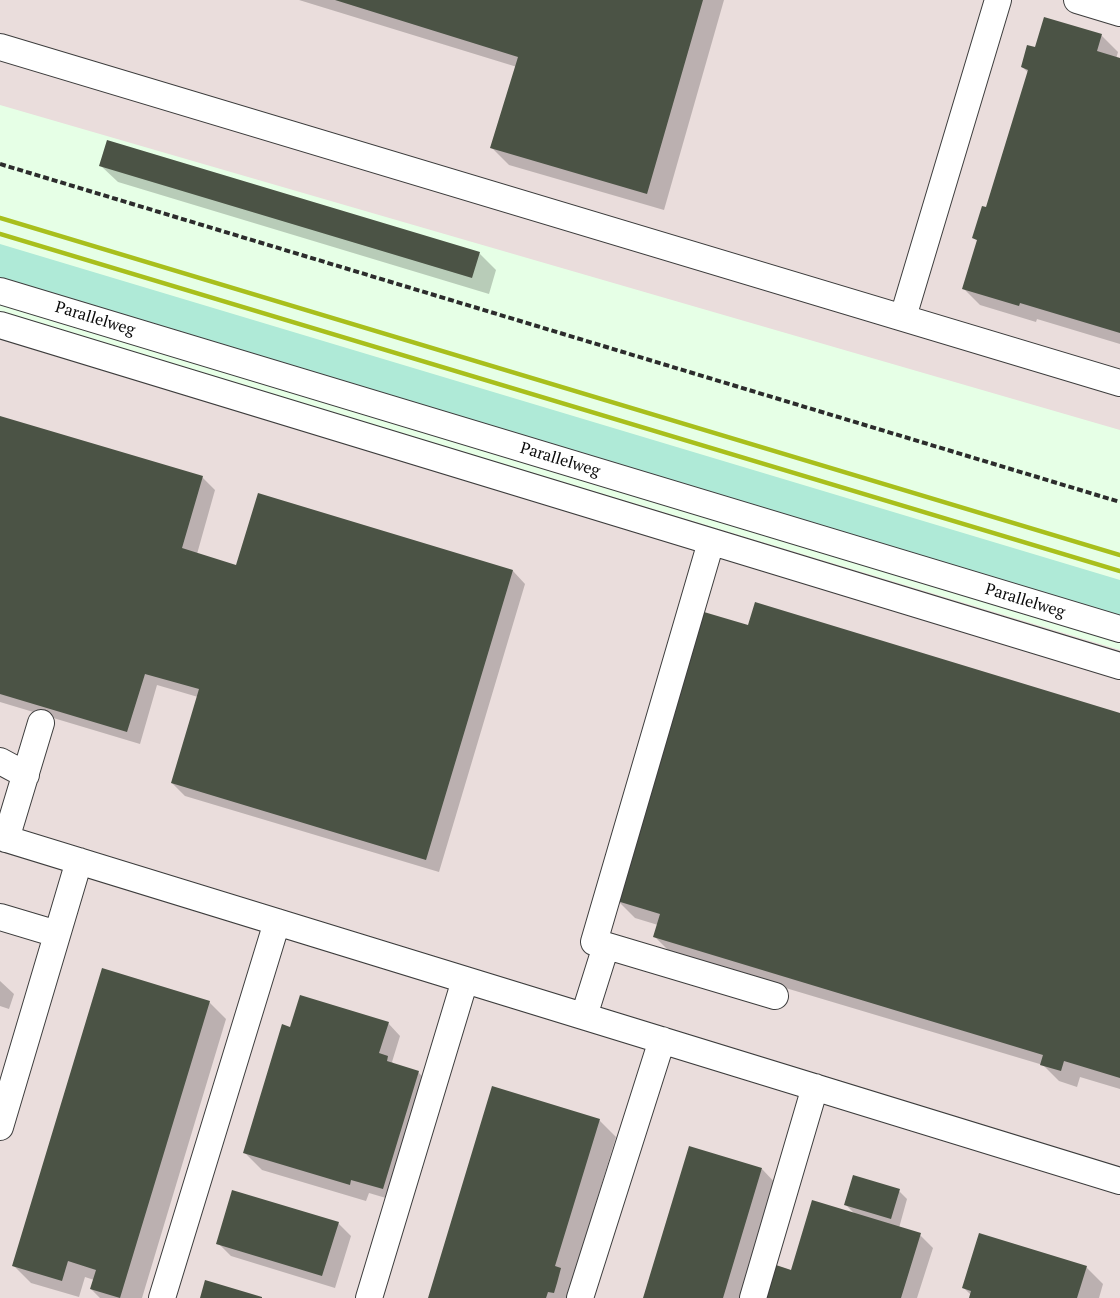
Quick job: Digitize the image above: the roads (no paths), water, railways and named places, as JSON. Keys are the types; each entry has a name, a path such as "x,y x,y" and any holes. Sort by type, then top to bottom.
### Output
{"street":[{"path":"903,317 998,0"},
{"path":"1077,0 1120,13"},
{"path":"0,47 1120,383"},
{"name":"Parallelweg","path":"0,291 1120,629"},
{"path":"0,325 1120,666"},
{"path":"711,542 594,942 775,996"},
{"path":"41,723 26,775 3,838 1120,1181"},
{"path":"0,761 26,775"},
{"path":"0,1127 79,861"},
{"path":"0,917 57,934"},
{"path":"162,1298 277,922"},
{"path":"584,1016 606,946"},
{"path":"369,1298 465,980"},
{"path":"580,1298 662,1040"},
{"path":"753,1298 815,1087"}],"railway":[{"path":"0,218 1120,555"},
{"path":"0,234 1120,571"}]}
